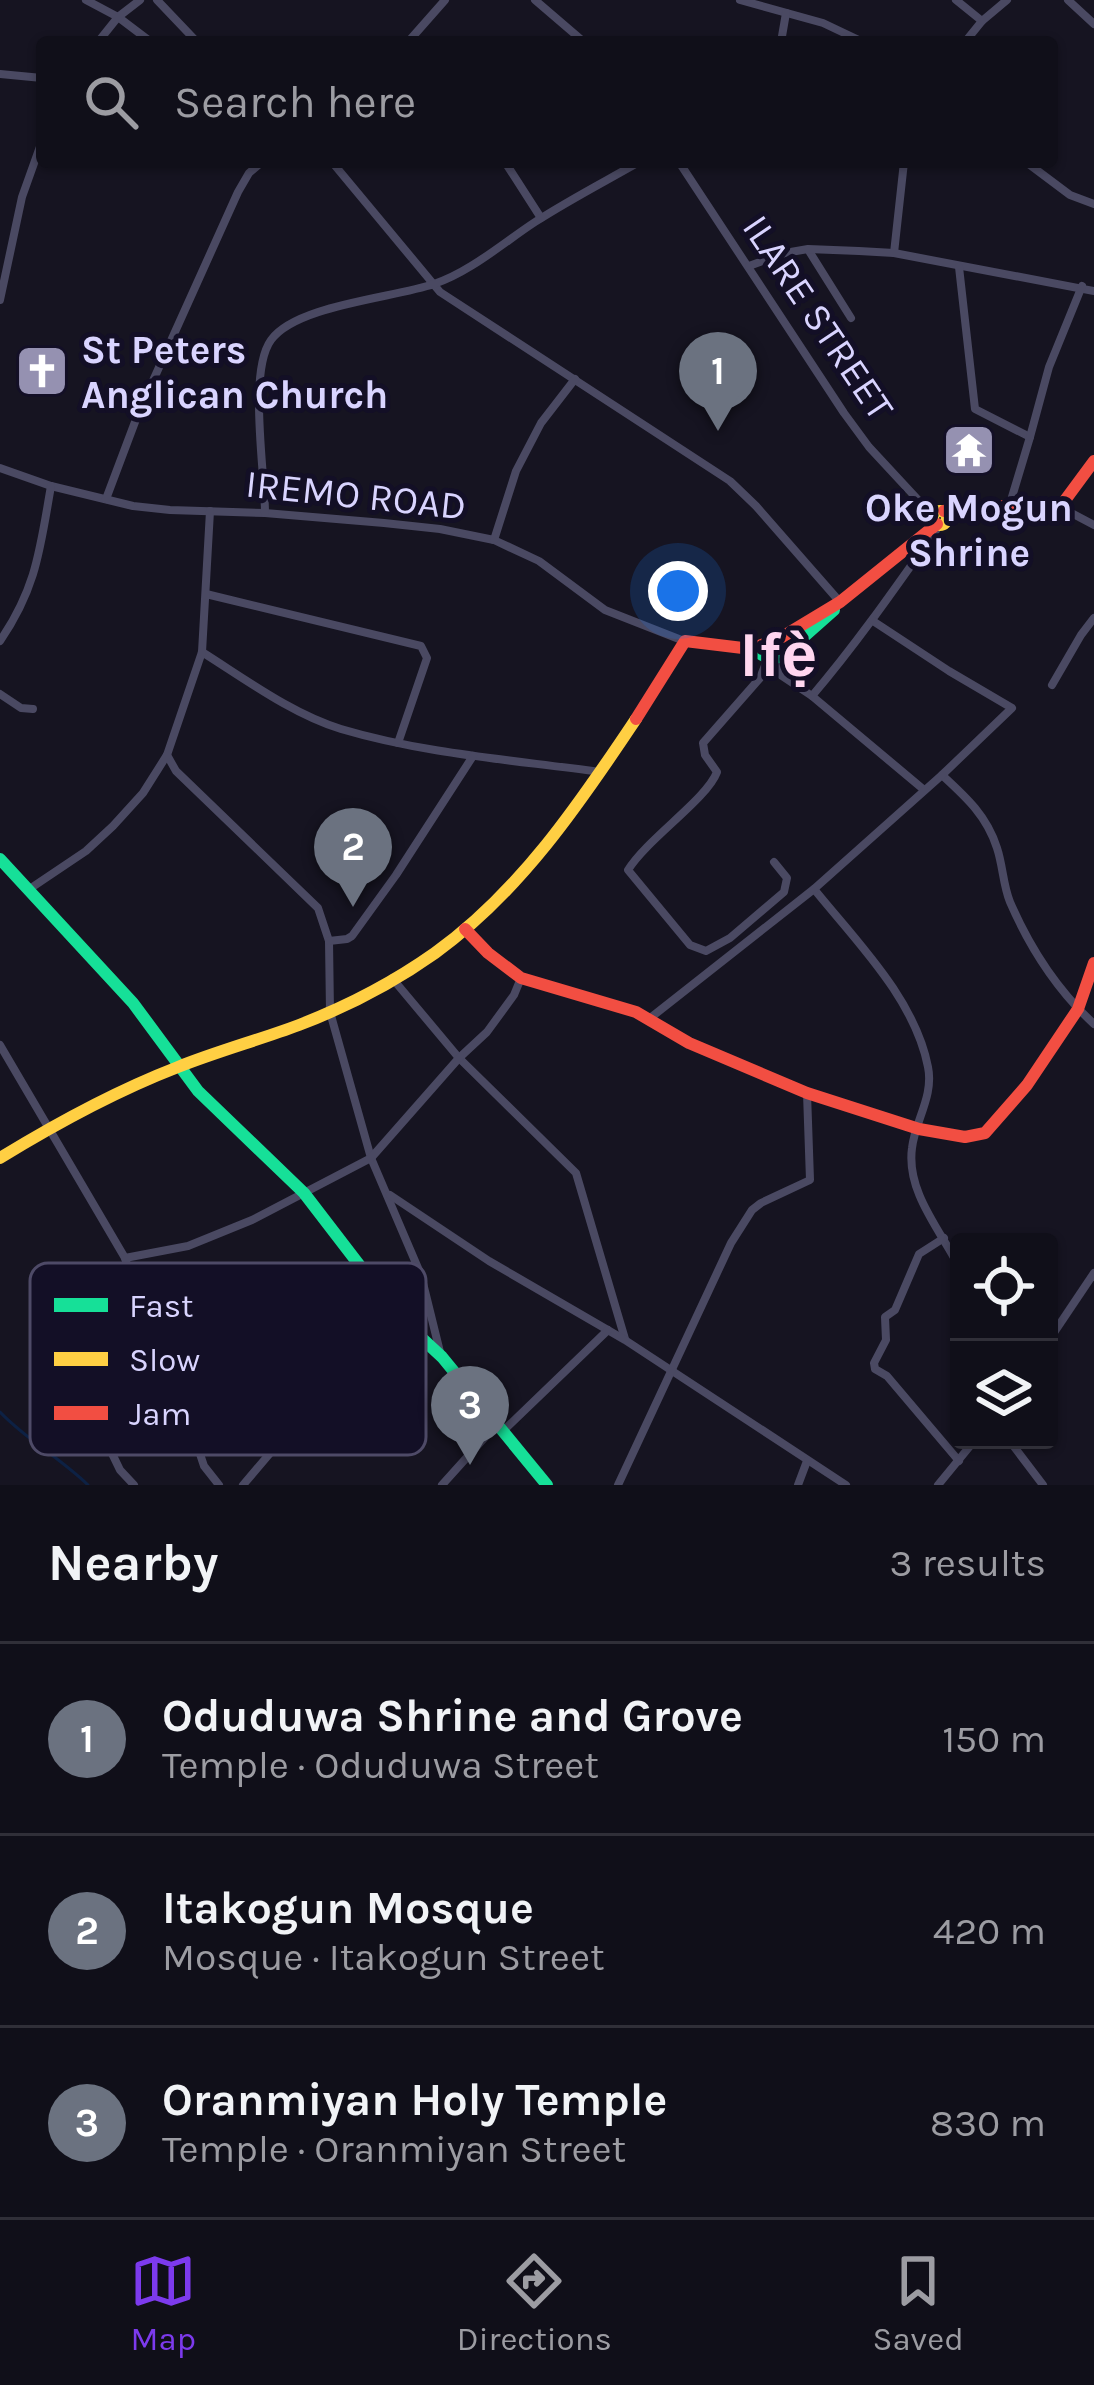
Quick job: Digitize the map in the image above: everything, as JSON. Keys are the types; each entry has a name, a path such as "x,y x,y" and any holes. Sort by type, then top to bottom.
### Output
{"street":[{"path":"86,0 143,36"},
{"path":"103,36 140,0"},
{"path":"157,0 191,36"},
{"path":"421,36 445,0"},
{"path":"535,0 577,36"},
{"path":"740,0 823,23 850,36"},
{"path":"956,0 982,21"},
{"path":"970,36 1006,0"},
{"path":"1068,0 1094,24"},
{"path":"782,36 786,13"},
{"path":"0,74 36,77"},
{"path":"0,300 5,248 36,158"},
{"path":"106,499 137,414 238,191 255,168"},
{"path":"337,168 440,292 730,481 840,602"},
{"path":"510,168 541,218"},
{"path":"265,512 259,401 262,365 268,343 281,330 317,313 434,284 628,168"},
{"name":"ILARE STREET","path":"683,168 868,448 939,518"},
{"path":"894,253 903,168"},
{"path":"1034,168 1070,195 1094,204"},
{"path":"749,266 808,249 894,253 1094,291"},
{"path":"808,249 851,317"},
{"path":"959,267 975,409 1030,437"},
{"path":"1009,507 1049,367 1082,286"},
{"path":"494,540 516,471 541,423 575,379"},
{"path":"1060,507 1094,461"},
{"name":"IREMO ROAD","path":"0,468 133,506 265,512 440,529 494,540 538,561 605,610 686,641"},
{"path":"0,641 33,580 51,486"},
{"path":"774,862 787,878 784,892 730,938 706,951 690,945 628,870 713,781 717,772 703,743 771,659 793,650 840,602 939,518 970,506 1060,507 1094,525"},
{"path":"28,890 86,851 113,826 142,794 167,755 202,652 210,511"},
{"path":"812,696 873,621 939,518"},
{"path":"206,594 421,646 427,658 398,743"},
{"path":"751,649 782,637 840,602"},
{"path":"1052,685 1094,618"},
{"path":"649,1019 814,889 1012,708 873,621"},
{"path":"782,637 793,650"},
{"path":"0,1158 97,1102 330,1012 444,946 534,857 601,772 686,641 751,649 771,659 782,676 923,789"},
{"path":"202,652 306,714 339,728 473,756 601,772"},
{"path":"0,694 21,708 33,709"},
{"path":"167,755 176,771 318,908 329,941 330,1012 371,1158 416,1263"},
{"path":"329,941 352,936 473,756"},
{"path":"942,775 987,822 1008,897 1044,968 1094,1024"},
{"path":"0,859 134,1003 198,1091 304,1193 358,1263"},
{"path":"814,889 903,1005 924,1049 930,1074 912,1148 914,1180 950,1250"},
{"path":"465,929 521,978 636,1012 689,1043 808,1093 919,1130 965,1138 985,1132 1028,1084 1078,1009 1094,963"},
{"path":"392,978 459,1058 576,1173 625,1340"},
{"path":"125,1258 188,1246 252,1220 371,1158 487,1032 521,978"},
{"path":"0,1045 127,1263"},
{"path":"618,1485 731,1244 752,1210 810,1180 808,1093"},
{"path":"388,1194 489,1262 625,1340 846,1485"},
{"path":"944,1238 919,1254 910,1269 895,1310 885,1317 886,1340 874,1363 959,1462"},
{"path":"1058,1327 1094,1274"},
{"path":"426,1295 442,1357"},
{"path":"442,1485 608,1330"},
{"path":"426,1342 548,1485"},
{"path":"938,1485 968,1449"},
{"path":"1016,1449 1042,1485"},
{"path":"113,1455 134,1485"},
{"path":"200,1455 219,1485"},
{"path":"243,1485 269,1455"},
{"path":"798,1485 808,1461"}],"waterway":[{"path":"0,1412 30,1438"},
{"path":"52,1455 88,1485"}],"traffic: fast":[{"path":"751,649 768,658 781,657 834,610"},
{"path":"0,859 133,1003 198,1091 304,1193 358,1263"},
{"path":"426,1342 547,1485"}],"traffic: slow":[{"path":"940,511 947,518 940,525 933,518 940,511"},
{"path":"0,1158 132,1086 334,1010 435,953 521,875 636,719"}],"traffic: jam":[{"path":"944,511 971,506 1060,507 1094,461"},
{"path":"636,719 685,641 751,649 782,637 840,602 937,524"},
{"path":"465,929 521,978 636,1012 689,1043 807,1093 919,1129 965,1137 985,1133 1027,1085 1078,1009 1094,963"}],"place":[{"name":"St Peters Anglican Church","path":"42,371"},
{"name":"Oduduwa Shrine and Grove","path":"718,431"},
{"name":"Oke Mogun Shrine","path":"969,450"},
{"name":"Itakogun Mosque","path":"353,907"},
{"name":"Oranmiyan Holy Temple","path":"470,1465"}],"district":[{"name":"Ifẹ̀","path":"778,654"}]}
